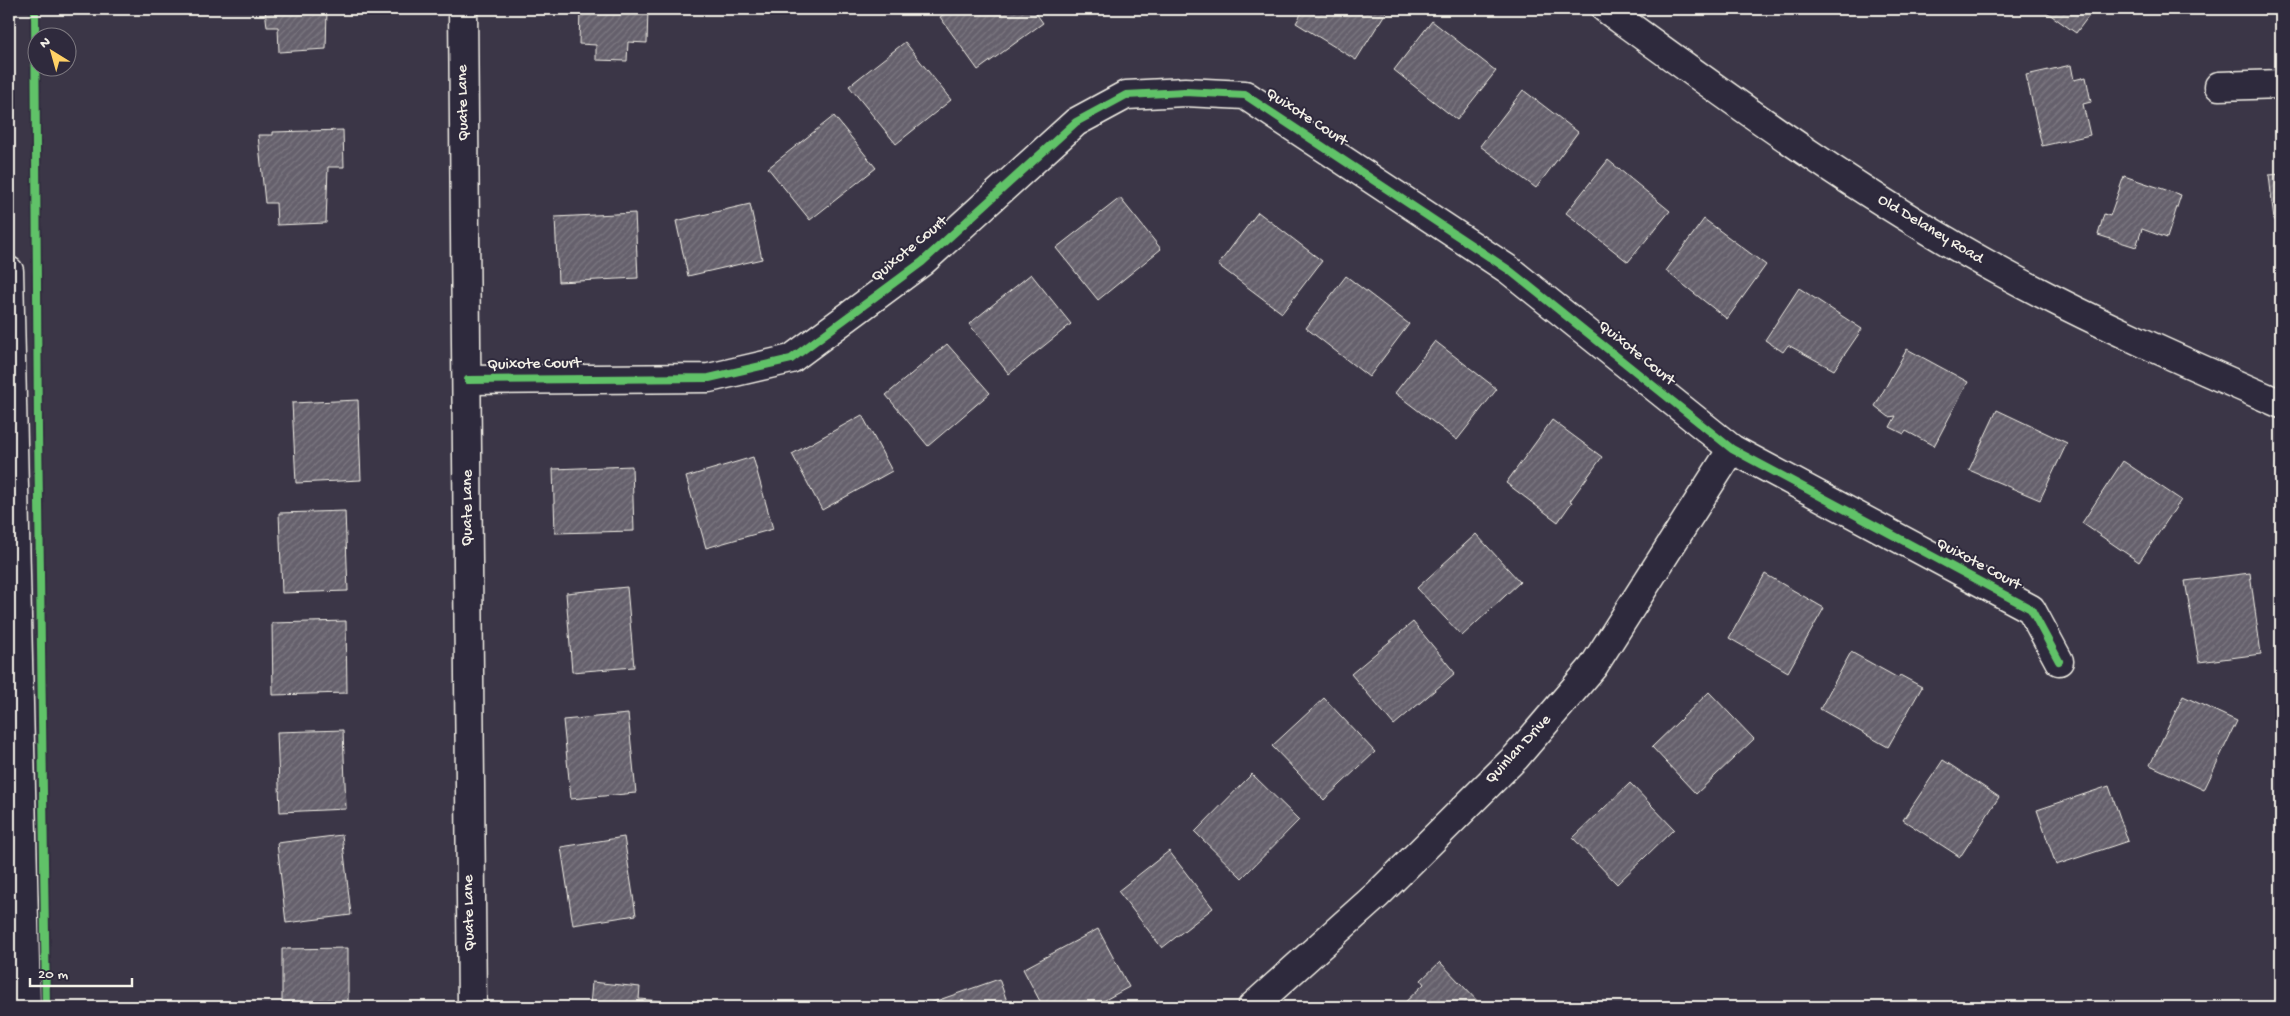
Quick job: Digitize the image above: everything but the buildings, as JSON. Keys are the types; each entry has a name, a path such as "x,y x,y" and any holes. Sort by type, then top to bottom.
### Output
{"street":[{"name":"Quate Lane","path":"463,9 468,380 472,1007"},
{"name":"Old Delaney Road","path":"1606,9 1746,110 1872,195 2002,272 2141,343 2281,404"},
{"path":"2219,86 2281,84"},
{"name":"Quixote Court","path":"468,380 709,378 791,359 922,262 1076,122 1126,95 1185,92 1245,95 1509,270 1732,449 2031,609 2059,662"},
{"path":"9,271 26,1007"},
{"name":"Quinlan Drive","path":"1252,1007 1384,888 1516,756 1593,667 1732,449"}],"cycle path":[{"path":"35,9 38,430 46,1007"},
{"path":"468,380 709,378 791,359 922,262 1076,122 1126,95 1185,92 1245,95 1509,270 1732,449 2031,609 2059,661"}]}
